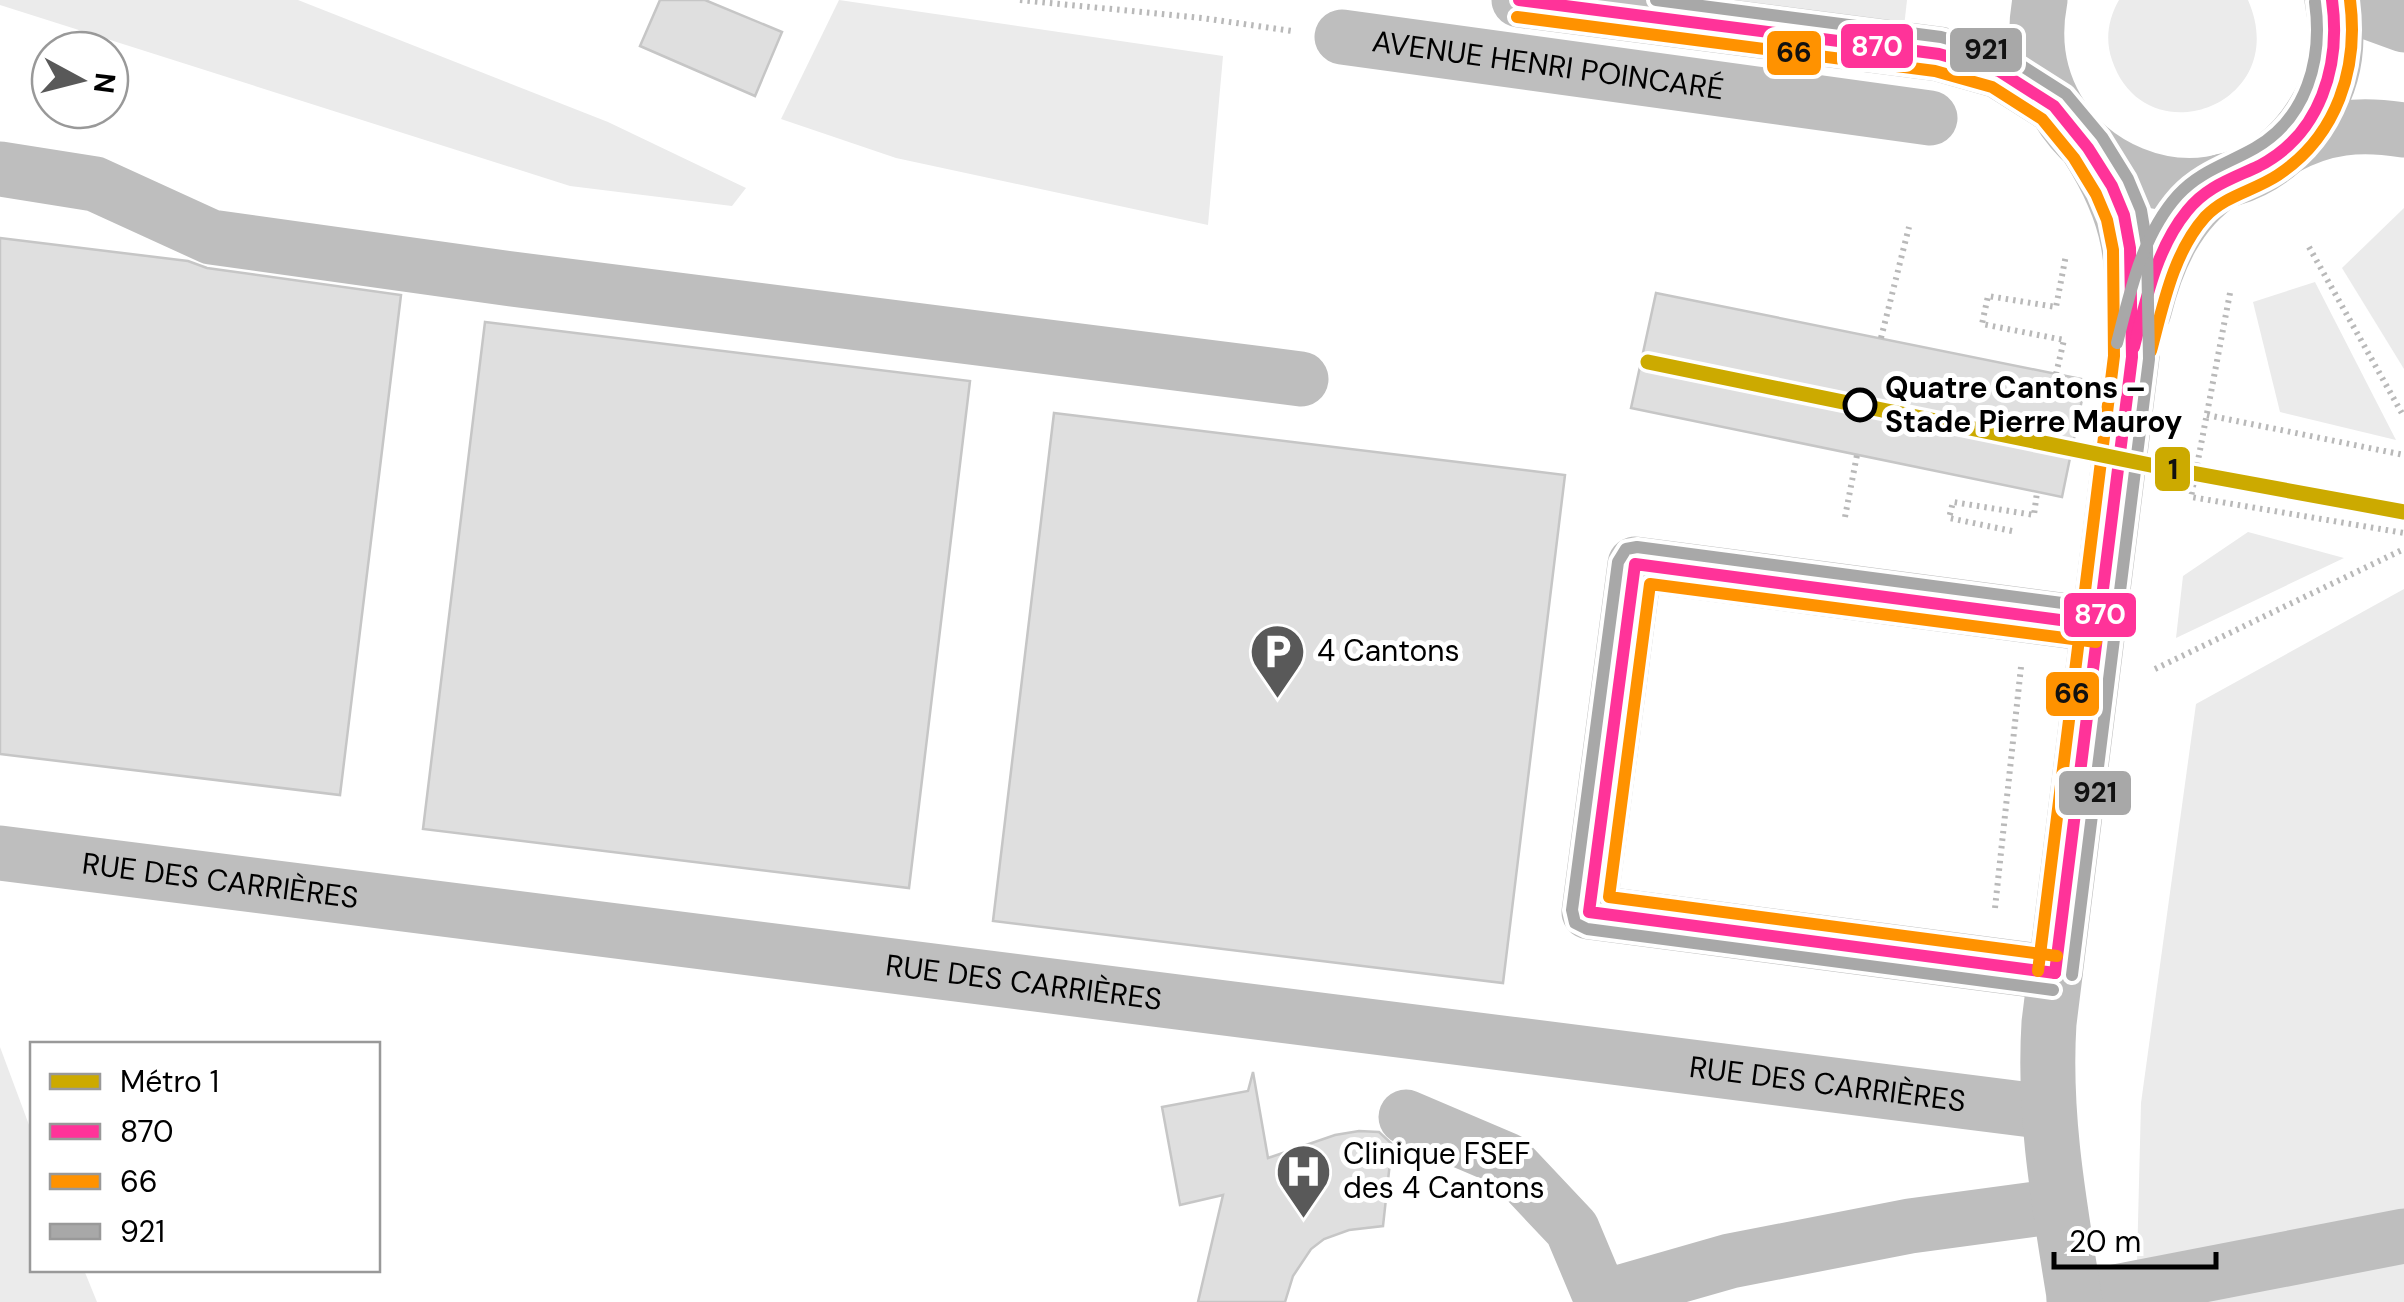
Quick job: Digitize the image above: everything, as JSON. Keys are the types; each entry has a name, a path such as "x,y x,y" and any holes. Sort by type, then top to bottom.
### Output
{"street":[{"name":"AVENUE HENRI POINCARÉ","path":"1519,0 1939,54 1999,70 2054,106"},
{"path":"2040,0 2037,56 2046,90 2112,186 2124,215 2130,248 2132,357"},
{"path":"2285,148 2308,123 2330,78 2337,26 2332,0"},
{"path":"2350,0 2404,25"},
{"name":"AVENUE HENRI POINCARÉ","path":"1342,37 1930,118"},
{"path":"2404,130 2358,125 2330,129 2306,136 2255,168 2223,181 2202,195 2174,230 2149,290 2132,357 2046,1068 2047,1112 2074,1301 2404,1236"},
{"path":"2088,148 2117,169 2150,181 2186,186 2223,181"},
{"path":"0,168 95,184 211,237 1220,368 1270,378 1301,379"},
{"path":"2055,973 1590,912 1635,564 2098,624"},
{"name":"RUE DES CARRIÈRES","path":"0,852 2047,1112"},
{"path":"1406,1118 1507,1160 1572,1228 1601,1300 1730,1261 1910,1226 2060,1206"}],"path":[{"path":"1020,0 1342,37"},
{"path":"1881,338 1909,227"},
{"path":"2309,247 2404,417"},
{"path":"2056,374 2064,340 1982,324 1988,296 2056,306 2066,255"},
{"path":"2230,293 2191,497 2404,534"},
{"path":"2207,415 2404,456"},
{"path":"1845,517 1858,455"},
{"path":"2012,531 1949,518 1953,502 2034,515 2038,492"},
{"path":"2154,669 2404,549"},
{"path":"1987,964 2027,615"}],"shaded area":[{"path":"0,0 298,0 608,122 746,188 732,206 570,186 130,46 130,30 79,30 0,5"},
{"path":"839,0 1223,56 1208,225 896,158 781,119"},
{"path":"1695,0 1907,0 1904,27"},
{"path":"2119,0 2248,0 2257,37 2251,68 2234,91 2210,106 2182,112 2154,107 2129,90 2112,60 2109,30"},
{"path":"2404,208 2404,369 2342,268"},
{"path":"2315,282 2396,440 2280,412 2253,302"},
{"path":"2248,532 2344,558 2176,638 2183,576"},
{"path":"2404,589 2404,1302 2136,1302 2141,1103 2196,704"},
{"path":"0,1047 30,1128 30,1272 85,1272 97,1302 0,1302"}],"building":[{"path":"660,0 705,0 782,32 755,96 640,46"},
{"path":"0,238 188,261 207,268 401,295 340,795 0,754"},
{"name":"Quatre Cantons – Stade Pierre Mauroy","path":"1656,293 2086,380 2062,497 1631,408"},
{"path":"485,322 970,381 909,888 423,829"},
{"name":"4 Cantons","path":"1054,413 1565,475 1503,983 993,921"},
{"name":"Clinique FSEF des 4 Cantons","path":"1253,1072 1268,1158 1359,1131 1379,1132 1392,1144 1383,1226 1349,1230 1324,1239 1311,1249 1293,1276 1285,1302 1198,1302 1223,1195 1180,1205 1162,1107 1248,1091"}],"metro line":[{"name":"1","path":"1648,362 2165,468 2404,512"}],"transit line":[{"name":"870","path":"1519,0 1939,54 1999,71 2054,106 2112,186 2124,215 2130,248 2132,357 2055,973"},
{"name":"921","path":"1656,0 1941,37 2005,55 2066,94 2102,137 2128,179 2141,210 2147,246 2149,359 2072,975"},
{"name":"870","path":"2134,347 2160,258 2187,211 2211,189 2280,152 2312,117 2329,73 2333,49 2332,0"},
{"name":"66","path":"2151,351 2170,281 2194,231 2222,203 2278,175 2298,159 2329,120 2347,75 2351,51 2350,0"},
{"name":"921","path":"2117,343 2146,246 2178,195 2195,180 2273,135 2299,104 2313,65 2315,2"},
{"name":"66","path":"1517,17 1935,71 1992,87 2042,119 2074,158 2096,194 2113,250 2114,356 2038,971"},
{"name":"921","path":"2053,990 1587,929 1575,923 1572,910 1618,562 1626,549 1637,547 2100,608"},
{"name":"870","path":"2055,973 1589,912 1635,564 2098,625"},
{"name":"66","path":"2057,956 1609,897 1650,584 2096,642"}],"place":[{"name":"Quatre Cantons – Stade Pierre Mauroy","path":"1860,405"},
{"name":"4 Cantons","path":"1278,700"},
{"name":"Clinique FSEF des 4 Cantons","path":"1304,1220"}]}
